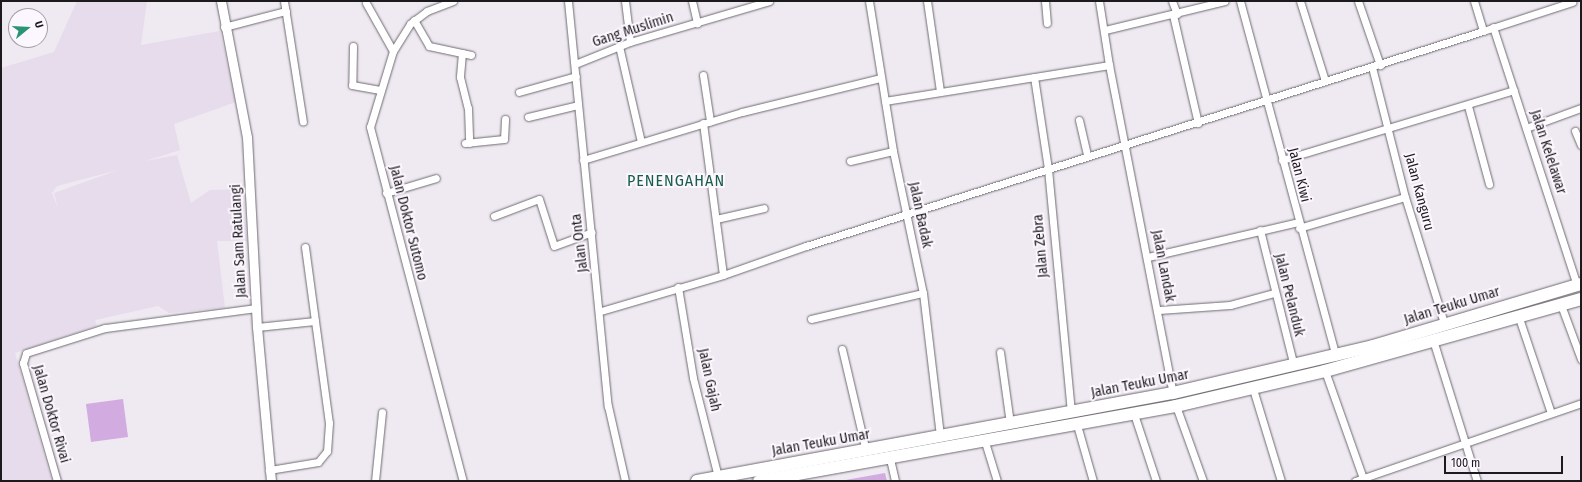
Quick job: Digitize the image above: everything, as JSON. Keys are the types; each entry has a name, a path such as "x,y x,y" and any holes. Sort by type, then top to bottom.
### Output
{"highway":[{"name":"Jalan Teuku Umar","path":"866,457 890,459 1176,406 1253,389 1325,371 1444,324 1579,285"},
{"name":"Jalan Teuku Umar","path":"1394,345 1433,340 1518,315 1581,299"},
{"name":"Jalan Teuku Umar","path":"697,481 718,477 759,477 866,457 940,436 1173,393 1336,356 1375,351"}],"street":[{"name":"Jalan Sam Ratulangi","path":"221,1 224,26 247,137 257,327 270,481"},
{"path":"284,1 303,122"},
{"name":"Jalan Doktor Sutomo","path":"453,1 414,20 393,51 370,127 386,193 463,481"},
{"name":"Jalan Onta","path":"568,1 583,160 601,311 612,433 625,481"},
{"path":"625,1 630,42"},
{"path":"692,1 698,23"},
{"name":"Gang Muslimin","path":"575,64 630,42 769,1"},
{"name":"Jalan Badak","path":"869,1 880,78 893,151 923,293 940,436"},
{"path":"927,1 940,91"},
{"path":"1045,1 1047,23"},
{"name":"Jalan Landak","path":"1099,1 1105,30 1109,66 1159,310 1173,393"},
{"path":"1172,1 1198,123"},
{"path":"1105,30 1225,1"},
{"name":"Jalan Kiwi","path":"1240,1 1299,225 1336,356"},
{"path":"1300,1 1325,81"},
{"path":"1358,1 1380,65"},
{"path":"1474,1 1483,31"},
{"path":"601,311 678,287 723,275 907,213 1087,156 1198,123 1572,2"},
{"path":"366,3 393,51"},
{"path":"224,26 286,11"},
{"path":"414,20 427,45 471,55"},
{"name":"Jalan Kelelawar","path":"1493,27 1579,285"},
{"path":"354,46 352,85 380,90"},
{"path":"620,46 641,142"},
{"path":"462,53 460,77 468,108 467,143 504,139 505,119"},
{"path":"885,101 940,91 1109,66"},
{"name":"Jalan Kanguru","path":"1372,67 1389,128 1405,197 1444,324"},
{"path":"703,75 716,219 723,275"},
{"path":"519,92 576,76"},
{"name":"Jalan Zebra","path":"1034,77 1048,169 1071,412"},
{"path":"583,160 742,112 880,78"},
{"path":"1282,160 1468,106 1514,90"},
{"path":"528,117 578,105"},
{"path":"1468,106 1489,184"},
{"path":"1526,128 1581,108"},
{"path":"1079,120 1087,156"},
{"path":"1575,131 1581,145"},
{"path":"850,161 893,151"},
{"path":"386,193 436,178"},
{"path":"1148,257 1260,230 1299,225 1405,197"},
{"path":"494,216 540,199 554,246 592,232"},
{"path":"716,219 764,208"},
{"name":"Jalan Pelanduk","path":"1260,230 1274,293 1294,366"},
{"path":"270,470 310,465 318,462 327,451 329,423 305,246"},
{"name":"Jalan Gajah","path":"678,287 693,378 718,477"},
{"path":"811,319 923,293"},
{"path":"1159,310 1230,305 1274,293"},
{"path":"1561,305 1581,359"},
{"name":"Jalan Doktor Rivai","path":"57,481 23,363 24,355 105,328 256,308"},
{"path":"1518,315 1551,413"},
{"path":"257,327 315,321"},
{"path":"1433,340 1463,444 1477,481"},
{"path":"842,349 866,457"},
{"path":"1000,352 1010,423"},
{"path":"1325,371 1363,480"},
{"path":"1253,389 1281,481"},
{"path":"1355,481 1363,480 1581,403"},
{"path":"1176,406 1203,481"},
{"path":"375,481 382,412"},
{"path":"1134,414 1156,481"},
{"path":"1077,425 1093,481"},
{"path":"985,442 997,481"},
{"path":"890,459 895,481"}],"shaded area":[{"path":"77,1 147,1 141,45 220,31 236,102 174,124 180,150 145,161 177,155 191,203 210,190 242,189 247,241 217,241 225,308 169,313 158,306 95,320 97,326 15,353 52,481 1,481 1,68 54,52","holes":["118,170 54,193 58,208 52,193 57,186"]},
{"path":"123,399 128,437 91,442 86,404"},
{"path":"885,473 887,481 840,481"}],"district":[{"name":"PENENGAHAN","path":"676,181"}]}
